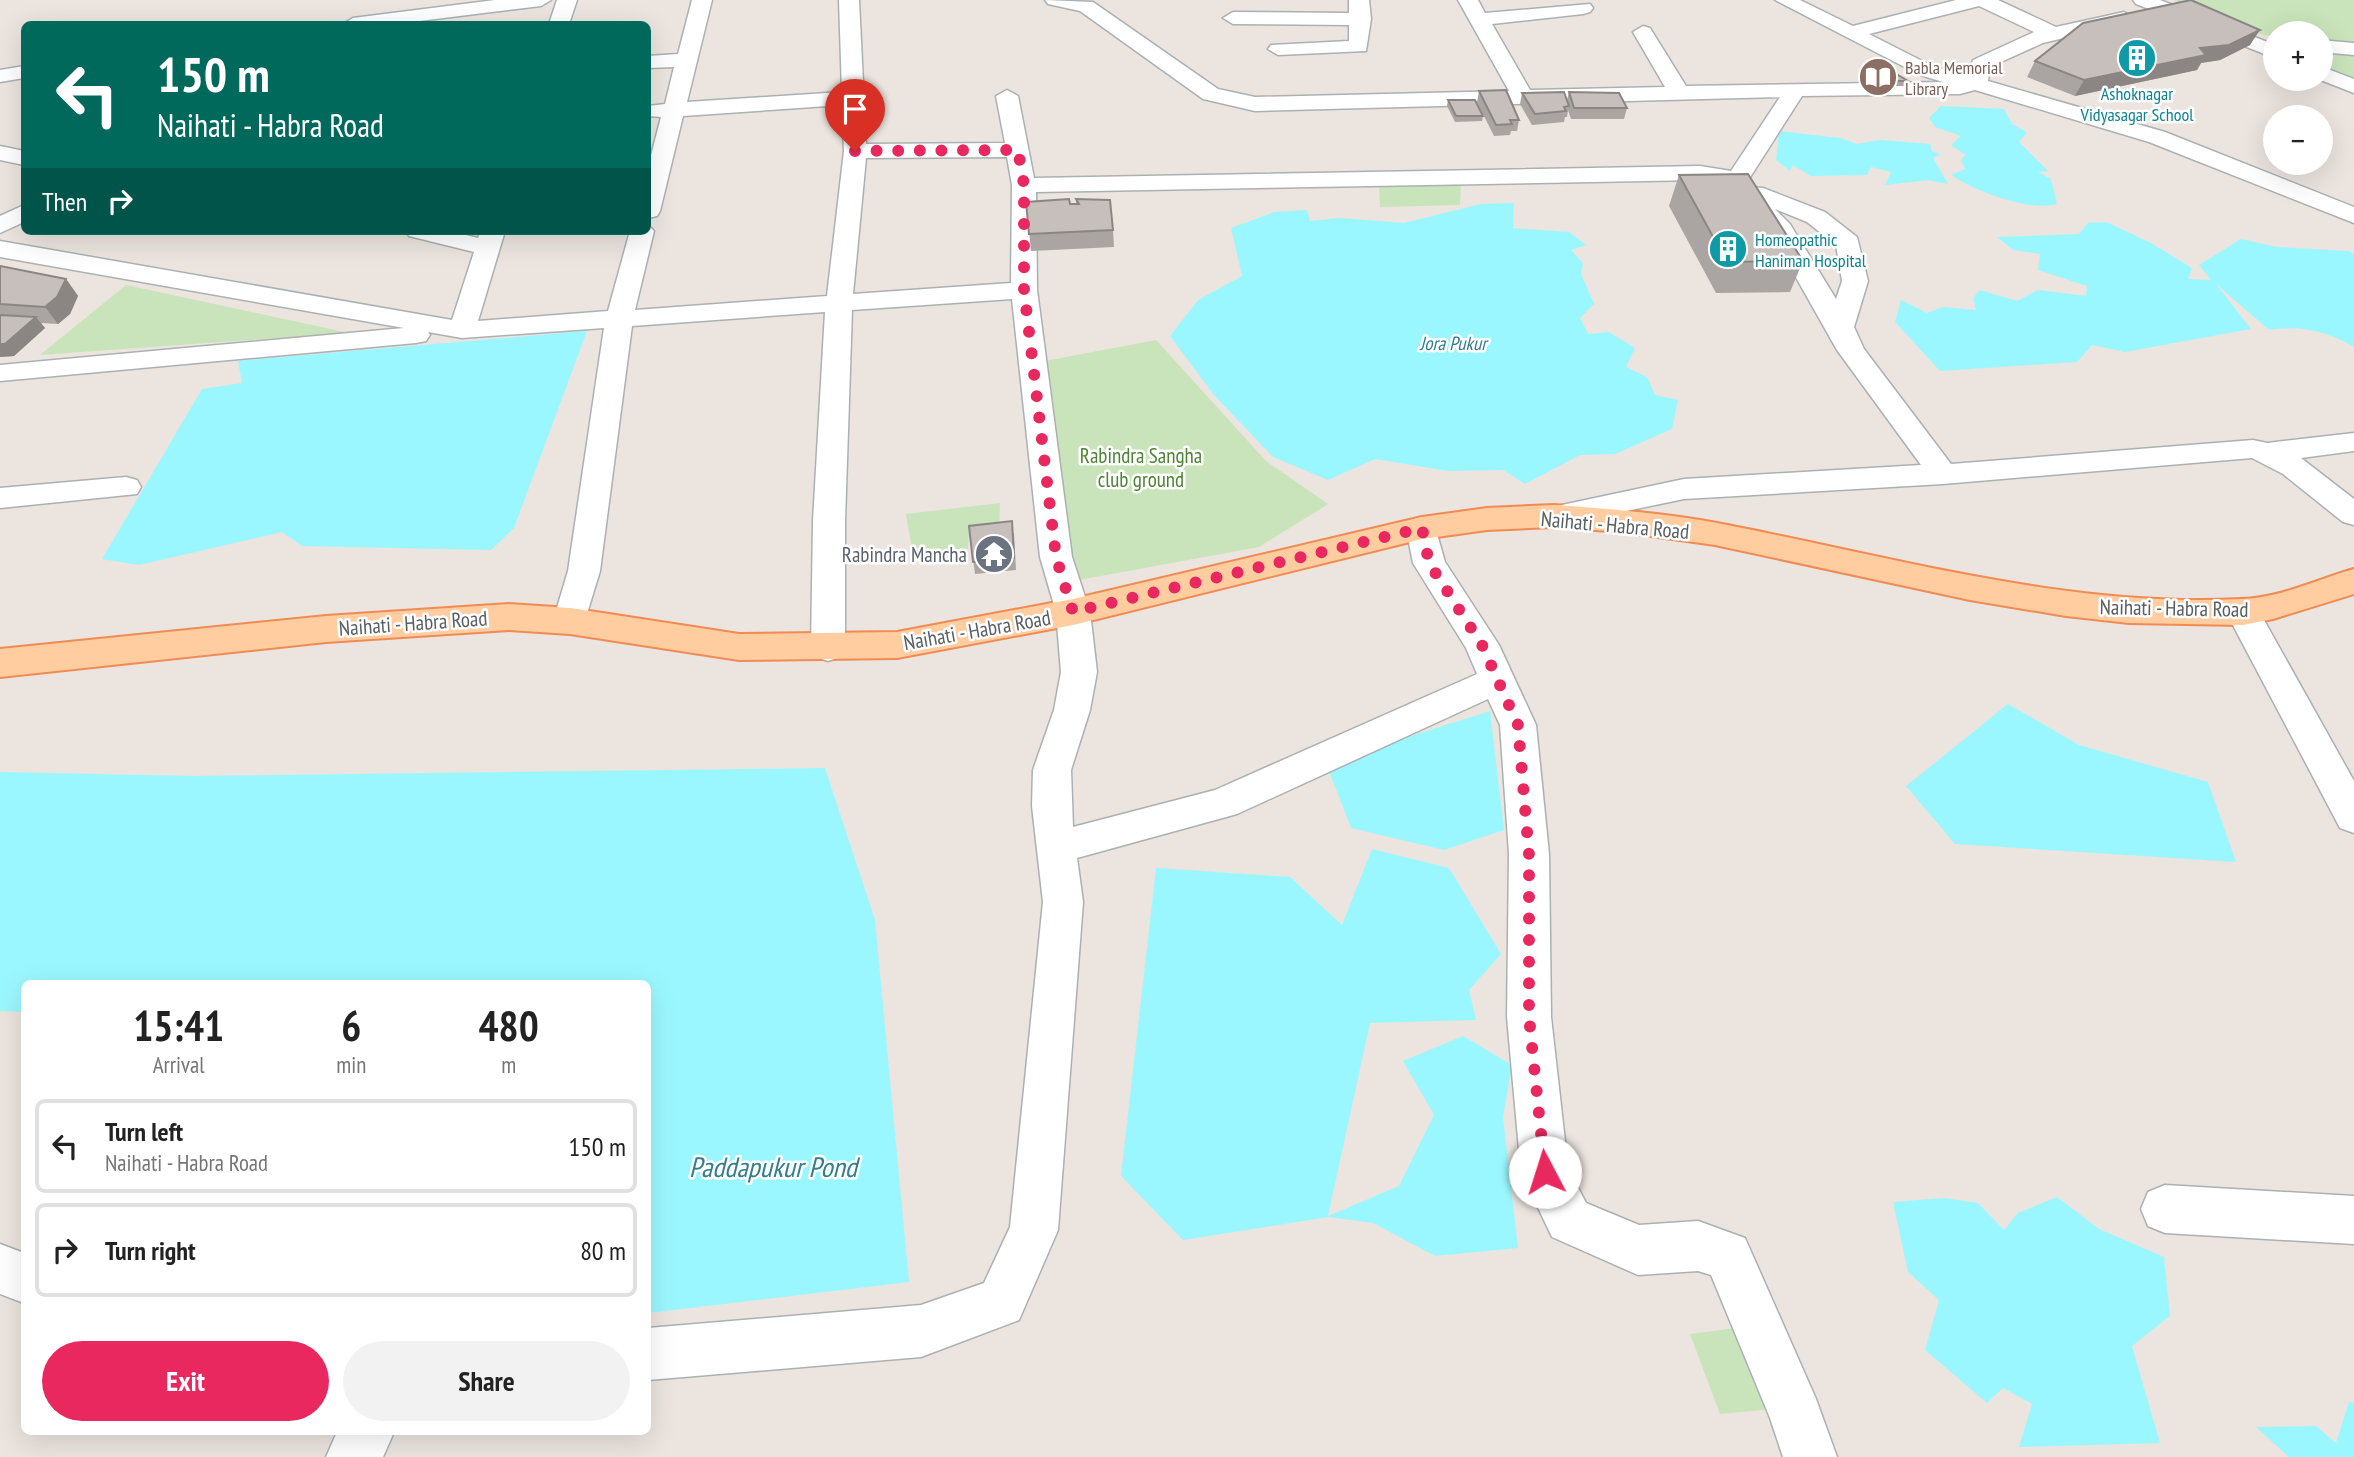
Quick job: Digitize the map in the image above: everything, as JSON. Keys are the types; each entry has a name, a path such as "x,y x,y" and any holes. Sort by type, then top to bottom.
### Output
{"main road":[{"name":"Naihati - Habra Road","path":"0,663 326,629 509,617 570,621 739,647 828,648 897,645 1073,612 1422,528 1487,519 1554,516 1623,521 1714,534 1970,588 2066,604 2129,610 2243,612 2273,607 2354,581"}],"street":[{"path":"399,21 430,19 541,0"},
{"path":"560,21 567,0"},
{"path":"651,199 702,0"},
{"path":"828,648 829,521 839,303 855,151 849,0"},
{"path":"1055,0 1086,6 1116,0"},
{"path":"1468,0 1523,97"},
{"path":"1785,0 1927,71 1977,83 2157,137 2354,216"},
{"path":"1850,33 1981,0 2054,34"},
{"path":"2143,0 2263,47"},
{"path":"1977,83 1980,64 2036,38 2158,4"},
{"path":"1086,6 1176,71 1224,99 1255,104 1678,91 1947,90 1977,83"},
{"path":"1479,20 1583,8"},
{"path":"1236,41 1233,9 1360,10 1359,47 1278,49"},
{"path":"1643,32 1678,91"},
{"path":"2247,40 2263,41"},
{"path":"2333,48 2354,50"},
{"path":"651,62 686,61"},
{"path":"0,76 21,72"},
{"path":"2333,78 2354,87"},
{"path":"1737,183 1795,90"},
{"path":"651,1354 921,1331 1001,1302 1034,1230 1063,902 1051,806 1052,770 1072,710 1079,672 1073,612 1056,557 1024,290 1024,185 1007,96"},
{"path":"651,112 854,98"},
{"path":"855,151 1018,150"},
{"path":"0,153 21,157"},
{"path":"1024,185 1700,173 1737,183 1816,217 1849,242 1855,281 1840,327"},
{"path":"1737,183 1743,197 1778,224 1840,327 1851,351 1942,474"},
{"path":"0,226 21,214"},
{"path":"454,235 491,239 462,330"},
{"path":"570,621 584,571 619,321 641,235"},
{"path":"0,249 462,330"},
{"path":"0,373 462,330 619,321 1024,290"},
{"path":"1554,516 1684,489 1942,474 2253,449 2269,452 2354,442"},
{"path":"2269,452 2354,515"},
{"path":"0,498 125,487"},
{"path":"1422,528 1429,563 1482,645 1518,725 1529,855 1529,1017 1545,1172 1569,1220 1638,1250 1698,1247 1728,1255 1797,1418 1810,1457"},
{"path":"2243,612 2354,817"},
{"path":"1056,848 1223,803 1499,680"},
{"path":"2165,1209 2354,1220"},
{"path":"0,1269 21,1277"},
{"path":"353,1457 365,1435"}],"green space":[{"path":"2174,0 2354,0 2354,50 2333,48 2333,21 2263,21 2263,34 2211,17"},
{"path":"2333,49 2354,52 2354,79 2333,69"},
{"path":"1379,183 1461,183 1460,205 1380,207"},
{"path":"126,285 349,333 40,355"},
{"name":"Rabindra Sangha club ground","path":"1156,340 1266,461 1328,504 1259,547 1068,582 1019,366"},
{"path":"1000,503 999,530 969,534 968,549 913,554 906,514"},
{"path":"1745,1327 1772,1409 1720,1414 1690,1334"}],"water":[{"path":"1941,106 2004,109 2012,124 2027,132 2019,142 2048,171 2038,172 2051,179 2057,204 2045,206 2017,203 1951,175 1965,169 1961,160 1966,155 1951,145 1961,136 1935,127 1929,118"},
{"path":"1779,131 1840,138 1857,144 1880,140 1930,144 1932,151 1941,155 1933,158 1948,184 1928,180 1885,185 1891,172 1871,167 1867,175 1811,176 1793,165 1790,171 1776,160"},
{"name":"Jora Pukur","path":"1514,203 1513,228 1569,232 1586,245 1571,250 1583,263 1581,274 1594,304 1580,318 1588,334 1609,332 1635,348 1626,367 1647,377 1655,395 1678,400 1672,429 1615,454 1580,455 1525,484 1503,470 1448,471 1375,459 1328,480 1273,457 1214,395 1170,336 1198,300 1242,276 1231,228 1275,212 1307,210 1310,221 1340,218 1404,223 1481,204"},
{"path":"2106,222 2149,242 2192,268 2188,279 2211,280 2199,265 2241,239 2277,247 2348,251 2354,254 2354,347 2313,331 2292,328 2269,330 2216,284 2251,329 2125,352 2092,345 2077,362 1940,371 1895,322 1901,300 1927,313 1943,307 1976,310 1973,298 1980,290 2017,301 2038,290 2086,296 2087,286 2038,270 2040,254 2013,250 1997,237 2079,234 2088,223"},
{"path":"587,331 514,528 491,550 302,546 282,532 139,565 102,559 202,389 242,383 238,361"},
{"path":"2008,704 2079,745 2208,782 2236,862 1955,844 1906,786"},
{"path":"1490,711 1504,830 1444,850 1351,828 1326,763"},
{"name":"Paddapukur Pond","path":"825,768 875,920 909,1282 651,1313 651,980 21,980 21,1012 0,1011 0,772 193,776"},
{"path":"1372,849 1449,868 1501,954 1469,990 1476,1020 1370,1023 1328,1216 1399,1186 1434,1115 1403,1061 1463,1036 1512,1065 1503,1117 1518,1248 1435,1256 1373,1223 1328,1217 1183,1240 1121,1176 1156,868 1290,877 1342,925"},
{"path":"2057,1197 2099,1229 2164,1257 2170,1316 2132,1346 2160,1443 2019,1447 2032,1404 2003,1388 1987,1403 1925,1350 1939,1300 1908,1272 1893,1202 1944,1198 1978,1203 2004,1230 2018,1213"},
{"path":"2349,1402 2354,1403 2354,1457 2289,1457 2256,1427 2316,1426 2336,1443"}],"building":[{"name":"Ashoknagar Vidyasagar School","path":"2191,0 2260,30 2229,45 2200,48 2206,55 2084,80 2035,61 2083,23"},
{"path":"1883,66 1908,81 1880,81 1866,69"},
{"path":"1506,90 1519,120 1510,120 1512,124 1496,125 1479,91"},
{"path":"1564,92 1569,106 1564,107 1566,111 1535,114 1522,93"},
{"path":"1569,92 1619,93 1627,108 1574,108"},
{"path":"1448,100 1475,100 1483,116 1456,116"},
{"path":"1748,174 1803,261 1727,262 1679,175"},
{"path":"1069,199 1070,204 1079,204 1076,199 1110,200 1113,230 1029,234 1026,202"},
{"path":"0,266 66,279 57,297 45,307 0,304"},
{"path":"0,315 36,317 5,344 0,344"},
{"name":"Rabindra Mancha","path":"1012,521 1014,558 973,562 969,526"}],"place":[{"name":"Ashoknagar Vidyasagar School","path":"2137,58"},
{"name":"Babla Memorial Library","path":"1878,77"},
{"name":"Homeopathic Haniman Hospital","path":"1728,249"},
{"name":"Rabindra Mancha","path":"994,554"}],"route":[{"path":"855,151 1018,150 1024,185 1024,290 1056,557 1073,612 1422,528 1429,563 1482,645 1518,725 1529,855 1529,1017 1545,1172"}]}
